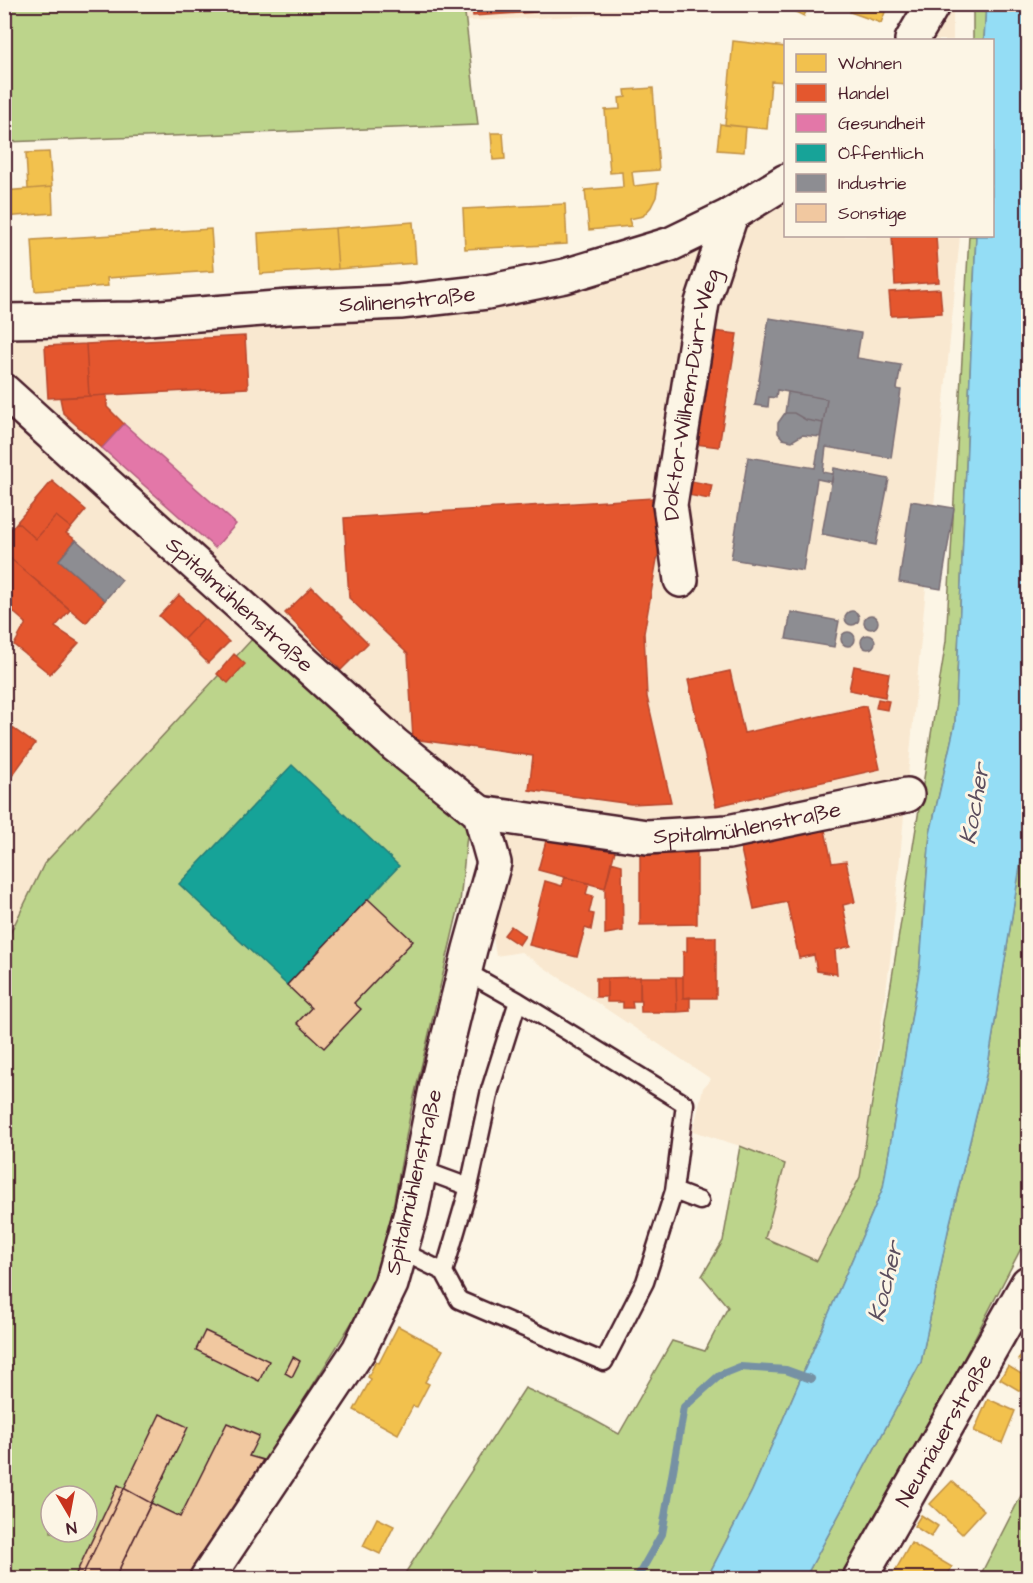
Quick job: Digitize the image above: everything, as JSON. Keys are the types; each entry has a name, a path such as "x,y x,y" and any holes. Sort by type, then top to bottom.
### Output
{"street":[{"path":"913,39 933,4"},
{"name":"Salinenstraße","path":"4,321 135,319 289,307 400,302 488,292 565,276 671,244 731,214 784,182"},
{"name":"Doktor-Wilhem-Dürr-Weg","path":"681,580 670,505 702,303 731,214"},
{"name":"Spitalmühlenstraße","path":"4,391 395,745 480,813 647,837 728,832 907,795"},
{"name":"Spitalmühlenstraße","path":"207,1578 360,1350 391,1284 411,1213 437,1084 494,863 480,813"},
{"name":"Neumäuerstraße","path":"860,1578 1029,1282"}],"lane":[{"path":"401,1251 444,1272 459,1300 604,1362 645,1282 674,1191 685,1104 465,971"},
{"path":"444,1272 469,1187 490,1090 518,1001"},
{"path":"420,1169 469,1187"},
{"path":"674,1191 700,1201"}],"shaded area":[{"path":"464,5 708,5 704,10 466,21"},
{"path":"947,5 953,5 953,39 931,39"},
{"path":"784,172 784,237 960,237 890,961 860,1177 817,1261 765,1238 785,1164 693,1131 703,1088 711,1079 521,952 496,956 476,832 254,637 44,864 5,944 5,321 407,298 676,233"}],"green space":[{"path":"4,5 464,5 478,125 5,142"},
{"path":"973,5 986,5 984,39 973,39"},
{"path":"969,237 976,237 955,724 930,834 920,966 883,1188 752,1491 707,1578 402,1578 525,1388 581,1413 619,1434 672,1341 705,1351 728,1307 702,1276 723,1241 740,1146 785,1164 765,1238 817,1261 860,1177 946,641"},
{"path":"254,637 468,825 460,902 411,1110 380,1277 193,1578 5,1578 4,946 44,864"},
{"path":"1028,817 1028,1235 959,1368 839,1578 805,1578 921,1362 948,1231 987,1071"},
{"path":"1028,1482 1028,1578 979,1578"}],"water":[{"name":"Kocher","path":"986,5 1028,5 1028,817 987,1071 948,1231 921,1362 805,1578 707,1578 752,1491 883,1188 920,966 930,834 955,724 976,237 994,237 994,39 984,39"}],"building: Wohnen":[{"path":"779,4 809,4 804,16"},
{"path":"853,4 888,4 881,23 850,12"},
{"path":"733,41 784,47 784,82 771,81 767,129 725,125"},
{"path":"653,88 659,170 632,172 634,186 658,183 656,197 643,216 629,219 631,226 589,230 585,190 623,187 622,172 610,173 605,110 620,109 619,98 626,97 625,90"},
{"path":"720,124 746,127 744,152 717,150"},
{"path":"491,133 503,133 505,159 493,160"},
{"path":"49,152 52,187 28,189 26,153"},
{"path":"52,187 53,213 4,217 4,191"},
{"path":"565,204 567,244 465,249 463,209"},
{"path":"413,222 416,263 338,269 335,228"},
{"path":"335,228 338,269 260,274 258,233"},
{"path":"211,229 214,271 107,278 108,286 35,291 32,240"},
{"path":"398,1326 443,1350 425,1382 429,1384 417,1407 413,1406 398,1434 354,1410 371,1379 368,1377 376,1361 379,1363"},
{"path":"1028,1346 1028,1368 1018,1359"},
{"path":"1008,1366 1028,1378 1020,1391 1000,1379"},
{"path":"988,1399 1015,1411 1002,1443 974,1431"},
{"path":"952,1481 984,1510 962,1534 930,1504"},
{"path":"921,1515 938,1526 931,1537 914,1526"},
{"path":"377,1518 394,1526 380,1554 363,1546"},
{"path":"911,1543 952,1567 946,1578 891,1578"}],"building: Handel":[{"path":"472,4 536,4 536,12 473,16"},
{"path":"892,237 936,237 939,282 895,285"},
{"path":"940,289 942,313 891,316 889,292"},
{"path":"713,331 737,334 719,447 696,444"},
{"path":"245,336 248,388 89,396 86,344"},
{"path":"86,344 89,396 48,398 45,346"},
{"path":"107,395 107,407 124,424 102,448 63,413 60,398"},
{"path":"52,481 86,510 71,528 56,516 36,539 17,522"},
{"path":"691,481 712,485 709,499 688,495"},
{"path":"668,497 644,633 647,697 671,802 631,804 529,790 533,756 413,739 408,654 349,598 344,518"},
{"path":"56,516 71,528 66,533 76,540 59,560 105,600 86,623 4,553 4,537 17,522 36,539"},
{"path":"4,553 70,610 55,627 79,643 50,674 14,645 26,623 4,604"},
{"path":"312,587 368,643 341,670 285,613"},
{"path":"179,595 204,618 184,639 159,616"},
{"path":"204,618 229,642 208,663 184,639"},
{"path":"234,654 245,664 228,683 217,674"},
{"path":"854,666 889,673 885,697 849,690"},
{"path":"730,671 744,733 866,706 880,769 716,806 688,680"},
{"path":"878,699 889,701 887,710 876,708"},
{"path":"7,724 35,744 4,787 4,728"},
{"path":"823,821 832,863 846,861 855,902 843,905 851,946 835,950 837,974 817,971 814,955 799,958 787,902 754,909 739,840"},
{"path":"549,830 616,847 605,888 538,870"},
{"path":"640,847 697,847 697,924 640,925"},
{"path":"611,862 622,865 623,931 605,934 605,888"},
{"path":"565,877 589,883 586,894 593,896 589,913 594,914 591,930 585,928 577,957 529,945 545,881 562,886"},
{"path":"511,926 525,936 519,945 504,935"},
{"path":"687,937 716,937 716,998 683,998 683,952 687,951"},
{"path":"640,977 640,1001 632,1001 633,1008 623,1008 623,1002 607,1002 607,978"},
{"path":"640,977 676,977 677,1012 641,1012"},
{"path":"676,977 683,977 683,998 690,997 690,1011 677,1012"},
{"path":"596,978 607,978 607,997 596,997"}],"building: Gesundheit":[{"path":"124,424 236,524 215,548 102,448"}],"building: Öffentlich":[{"path":"292,765 399,866 287,985 179,884"}],"building: Industrie":[{"path":"769,318 861,333 857,358 901,365 897,389 901,390 891,458 826,447 823,472 833,474 832,482 817,479 803,571 731,559 748,457 815,468 827,399 777,390 776,398 769,397 768,407 755,405"},
{"path":"788,392 827,399 823,423 806,420 794,413 785,413"},
{"path":"785,413 794,413 806,420 823,423 820,437 802,435 792,441 783,439 778,433 778,423"},
{"path":"834,468 889,479 876,545 822,534"},
{"path":"911,501 954,508 941,589 899,582"},
{"path":"76,540 122,580 105,600 59,560"},
{"path":"849,611 855,611 859,618 855,625 849,625 845,621 845,615"},
{"path":"791,612 839,621 834,647 786,639"},
{"path":"868,615 874,615 878,622 874,629 868,629 864,625 864,619"},
{"path":"845,632 851,632 855,639 851,646 845,646 841,642 841,636"},
{"path":"865,635 871,635 875,642 871,649 865,649 861,645 861,639"}],"building: Sonstige":[{"path":"368,899 413,941 354,1003 361,1009 324,1048 297,1023 311,1008 287,985"},
{"path":"205,1331 269,1361 259,1381 196,1350"},
{"path":"293,1357 300,1361 292,1377 285,1373"},
{"path":"160,1414 188,1427 115,1578 81,1578"},
{"path":"227,1423 259,1436 249,1456 263,1460 208,1554 191,1578 115,1578 151,1503 180,1517"},
{"path":"118,1485 151,1503 115,1578 74,1578 90,1544 99,1544 99,1525"}],"waterway":[{"path":"637,1578 662,1534 684,1407 720,1375 740,1367 786,1370 811,1379"}]}
